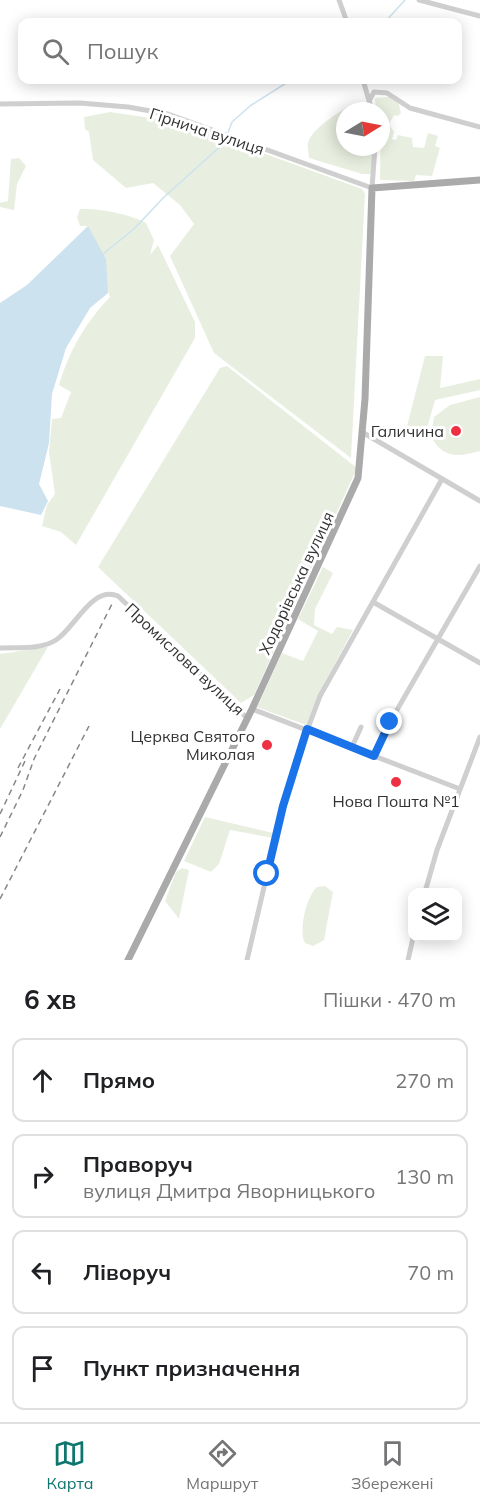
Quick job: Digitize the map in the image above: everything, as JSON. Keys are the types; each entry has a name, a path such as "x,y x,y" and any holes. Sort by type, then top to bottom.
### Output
{"main road":[{"path":"372,188 480,180"},
{"name":"Ходорівська вулиця","path":"128,960 248,718 346,509 361,468 372,188"}],"street":[{"path":"339,0 346,18"},
{"path":"419,0 480,16"},
{"path":"364,84 369,101"},
{"path":"369,101 370,96 380,91 410,108 480,127"},
{"name":"Гірнича вулиця","path":"0,104 80,103 128,106 168,114 372,188"},
{"path":"372,188 374,156"},
{"path":"362,432 480,501"},
{"path":"247,960 283,809 307,729 320,696 442,479"},
{"path":"374,756 436,639 480,566"},
{"name":"Промислова вулиця","path":"0,648 42,646 56,641 88,606 102,596 112,593 118,596 248,718"},
{"path":"372,602 480,663"},
{"path":"252,709 460,789"},
{"path":"352,747 361,727"},
{"path":"426,888 480,737"},
{"path":"408,960 412,942"}],"green space":[{"path":"397,96 401,113 398,116 394,115 390,122 390,102 375,102 375,98"},
{"path":"110,112 178,122 362,189 365,194 351,458 214,353 170,256 194,224 180,205 153,183 126,188 93,160 89,132 85,129 84,117"},
{"path":"335,115 336,156 373,156 372,174 362,174 309,158 310,138"},
{"path":"390,126 394,132 392,139 396,140 398,135 412,138 413,147 424,148 428,133 438,136 435,146 440,148 432,176 416,175 414,181 380,180 380,156 390,156"},
{"path":"19,158 26,166 17,184 14,210 0,207 0,203 8,201 11,159"},
{"path":"80,209 114,212 146,223 154,240 150,255 158,245 195,322 195,338 76,545 61,532 42,526 47,505 55,494 49,452 52,419 61,418 71,392 59,385 79,338 110,297 88,226 80,226 77,217"},
{"path":"425,356 443,356 440,388 480,379 480,390 435,400 424,439 405,434"},
{"path":"227,366 357,468 254,695 241,703 98,567 220,368"},
{"name":"Галичина","path":"480,397 480,451 458,455 440,449 431,436 434,417 450,405"},
{"path":"323,567 333,573 315,609 314,625 332,634 337,627 353,630 318,695 306,725 257,707 282,653 303,661 318,631 298,619"},
{"path":"48,647 0,729 0,654"},
{"path":"205,817 273,833 273,838 230,830 219,864 211,872 184,861"},
{"path":"182,868 189,870 179,919 165,901 176,872"},
{"path":"325,886 333,892 324,940 313,946 305,943 303,922 313,891 317,887"}],"water":[{"path":"88,226 106,259 108,293 90,308 66,348 52,394 49,443 39,484 48,501 41,515 0,506 0,303 27,285"}],"waterway":[{"path":"389,18 405,0"},
{"path":"103,254 135,228 163,198 224,143 232,122 250,106 285,84"}],"railway":[{"path":"0,837 23,790 34,759 113,602"},
{"path":"18,768 60,689"},
{"path":"0,899 89,726"},
{"path":"0,814 25,761"}],"place":[{"name":"Галичина","path":"456,431"},
{"name":"Церква Святого Миколая","path":"267,745"},
{"name":"Нова Пошта №1","path":"396,782"}],"route":[{"path":"267,874 283,806 307,729 374,756 390,722"}]}
